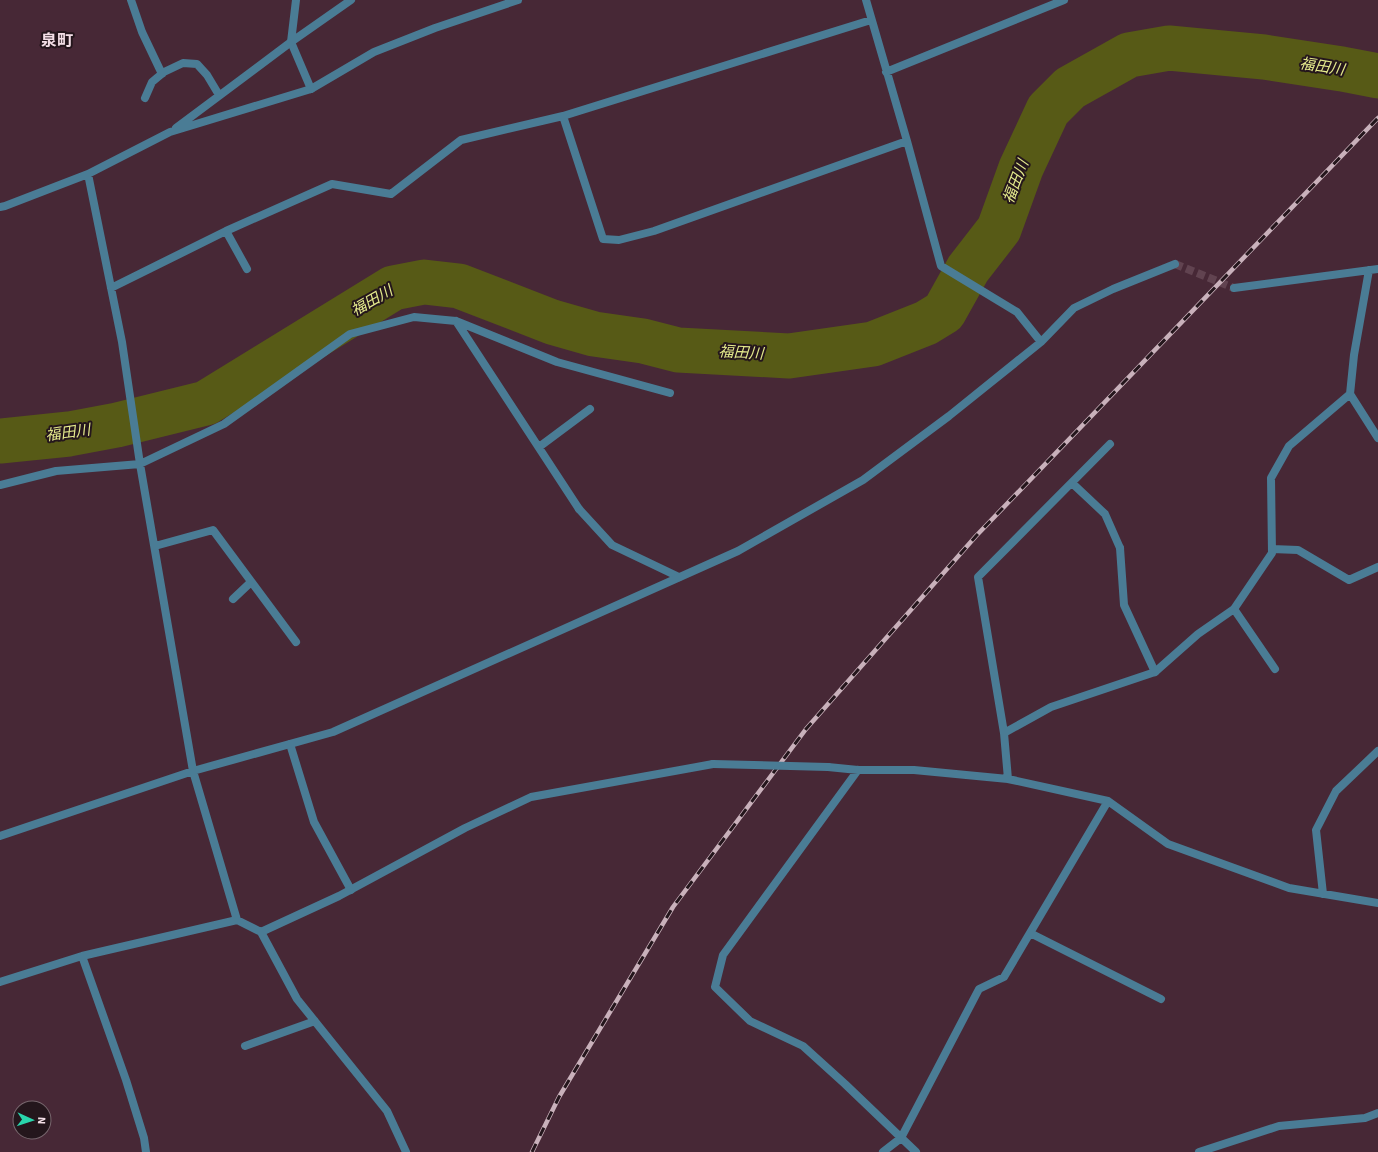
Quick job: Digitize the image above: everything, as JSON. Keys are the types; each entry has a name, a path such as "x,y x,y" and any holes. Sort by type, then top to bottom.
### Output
{"street":[{"path":"131,0 142,32 162,74"},
{"path":"296,0 291,42 310,89"},
{"path":"0,207 88,174 170,132 291,42 351,0"},
{"path":"170,132 310,89 374,52 435,28 518,0"},
{"path":"866,0 941,266 1017,312 1041,342"},
{"path":"886,72 1064,0"},
{"path":"111,288 226,231 332,184 391,194 461,140 563,116 871,20"},
{"path":"145,98 152,82 162,74 183,63 198,64 207,75 219,95"},
{"path":"563,116 603,239 619,240 654,231 907,141"},
{"path":"88,174 122,342 140,464 193,771 237,920"},
{"path":"226,231 247,269"},
{"path":"0,836 193,771 333,732 738,551 863,480 949,416 1041,342 1074,308 1175,264"},
{"path":"1234,288 1378,269"},
{"path":"1369,270 1354,355 1350,394 1378,438"},
{"path":"0,485 56,471 140,464 224,424 350,334 414,317 456,321 557,362 670,393"},
{"path":"456,321 579,509 612,544 679,578"},
{"path":"1004,733 1051,707 1154,672 1198,634 1234,609 1272,553 1271,478 1289,446 1350,394"},
{"path":"539,447 590,409"},
{"path":"1008,779 1004,733 978,577 1110,444"},
{"path":"1072,483 1105,514 1120,548 1124,605 1154,672"},
{"path":"155,546 213,530 296,642"},
{"path":"1272,549 1298,550 1349,580 1378,568"},
{"path":"233,599 252,582"},
{"path":"1234,609 1275,669"},
{"path":"290,744 314,822 351,890"},
{"path":"1323,894 1316,830 1336,791 1378,750"},
{"path":"261,932 351,890 465,828 531,798 713,764 828,766 858,770 914,770 1008,779 1108,801 1168,844 1289,888 1378,903"},
{"path":"858,770 723,955 715,987 750,1021 803,1046 846,1084 916,1152"},
{"path":"883,1152 901,1138 979,989 1004,977 1108,801"},
{"path":"0,982 82,956 237,920 261,932 297,999 387,1111 406,1152"},
{"path":"1030,933 1161,999"},
{"path":"82,956 126,1080 144,1138 146,1152"},
{"path":"245,1046 315,1021"},
{"path":"1199,1152 1280,1126 1365,1118 1378,1113"}],"waterway":[{"name":"福田川","path":"0,441 69,434 117,425 206,403 393,288 424,282 459,286 552,322 594,334 643,341 678,350 789,356 873,344 926,323 944,312 968,269 999,229 1021,168 1048,110 1070,88 1129,55 1169,48 1264,57 1378,76"}],"tunnel":[{"path":"1175,264 1234,288"}],"railway":[{"path":"532,1152 559,1097 673,907 806,729 976,536 1378,118"}],"district":[{"name":"泉町","path":"57,41"}]}
